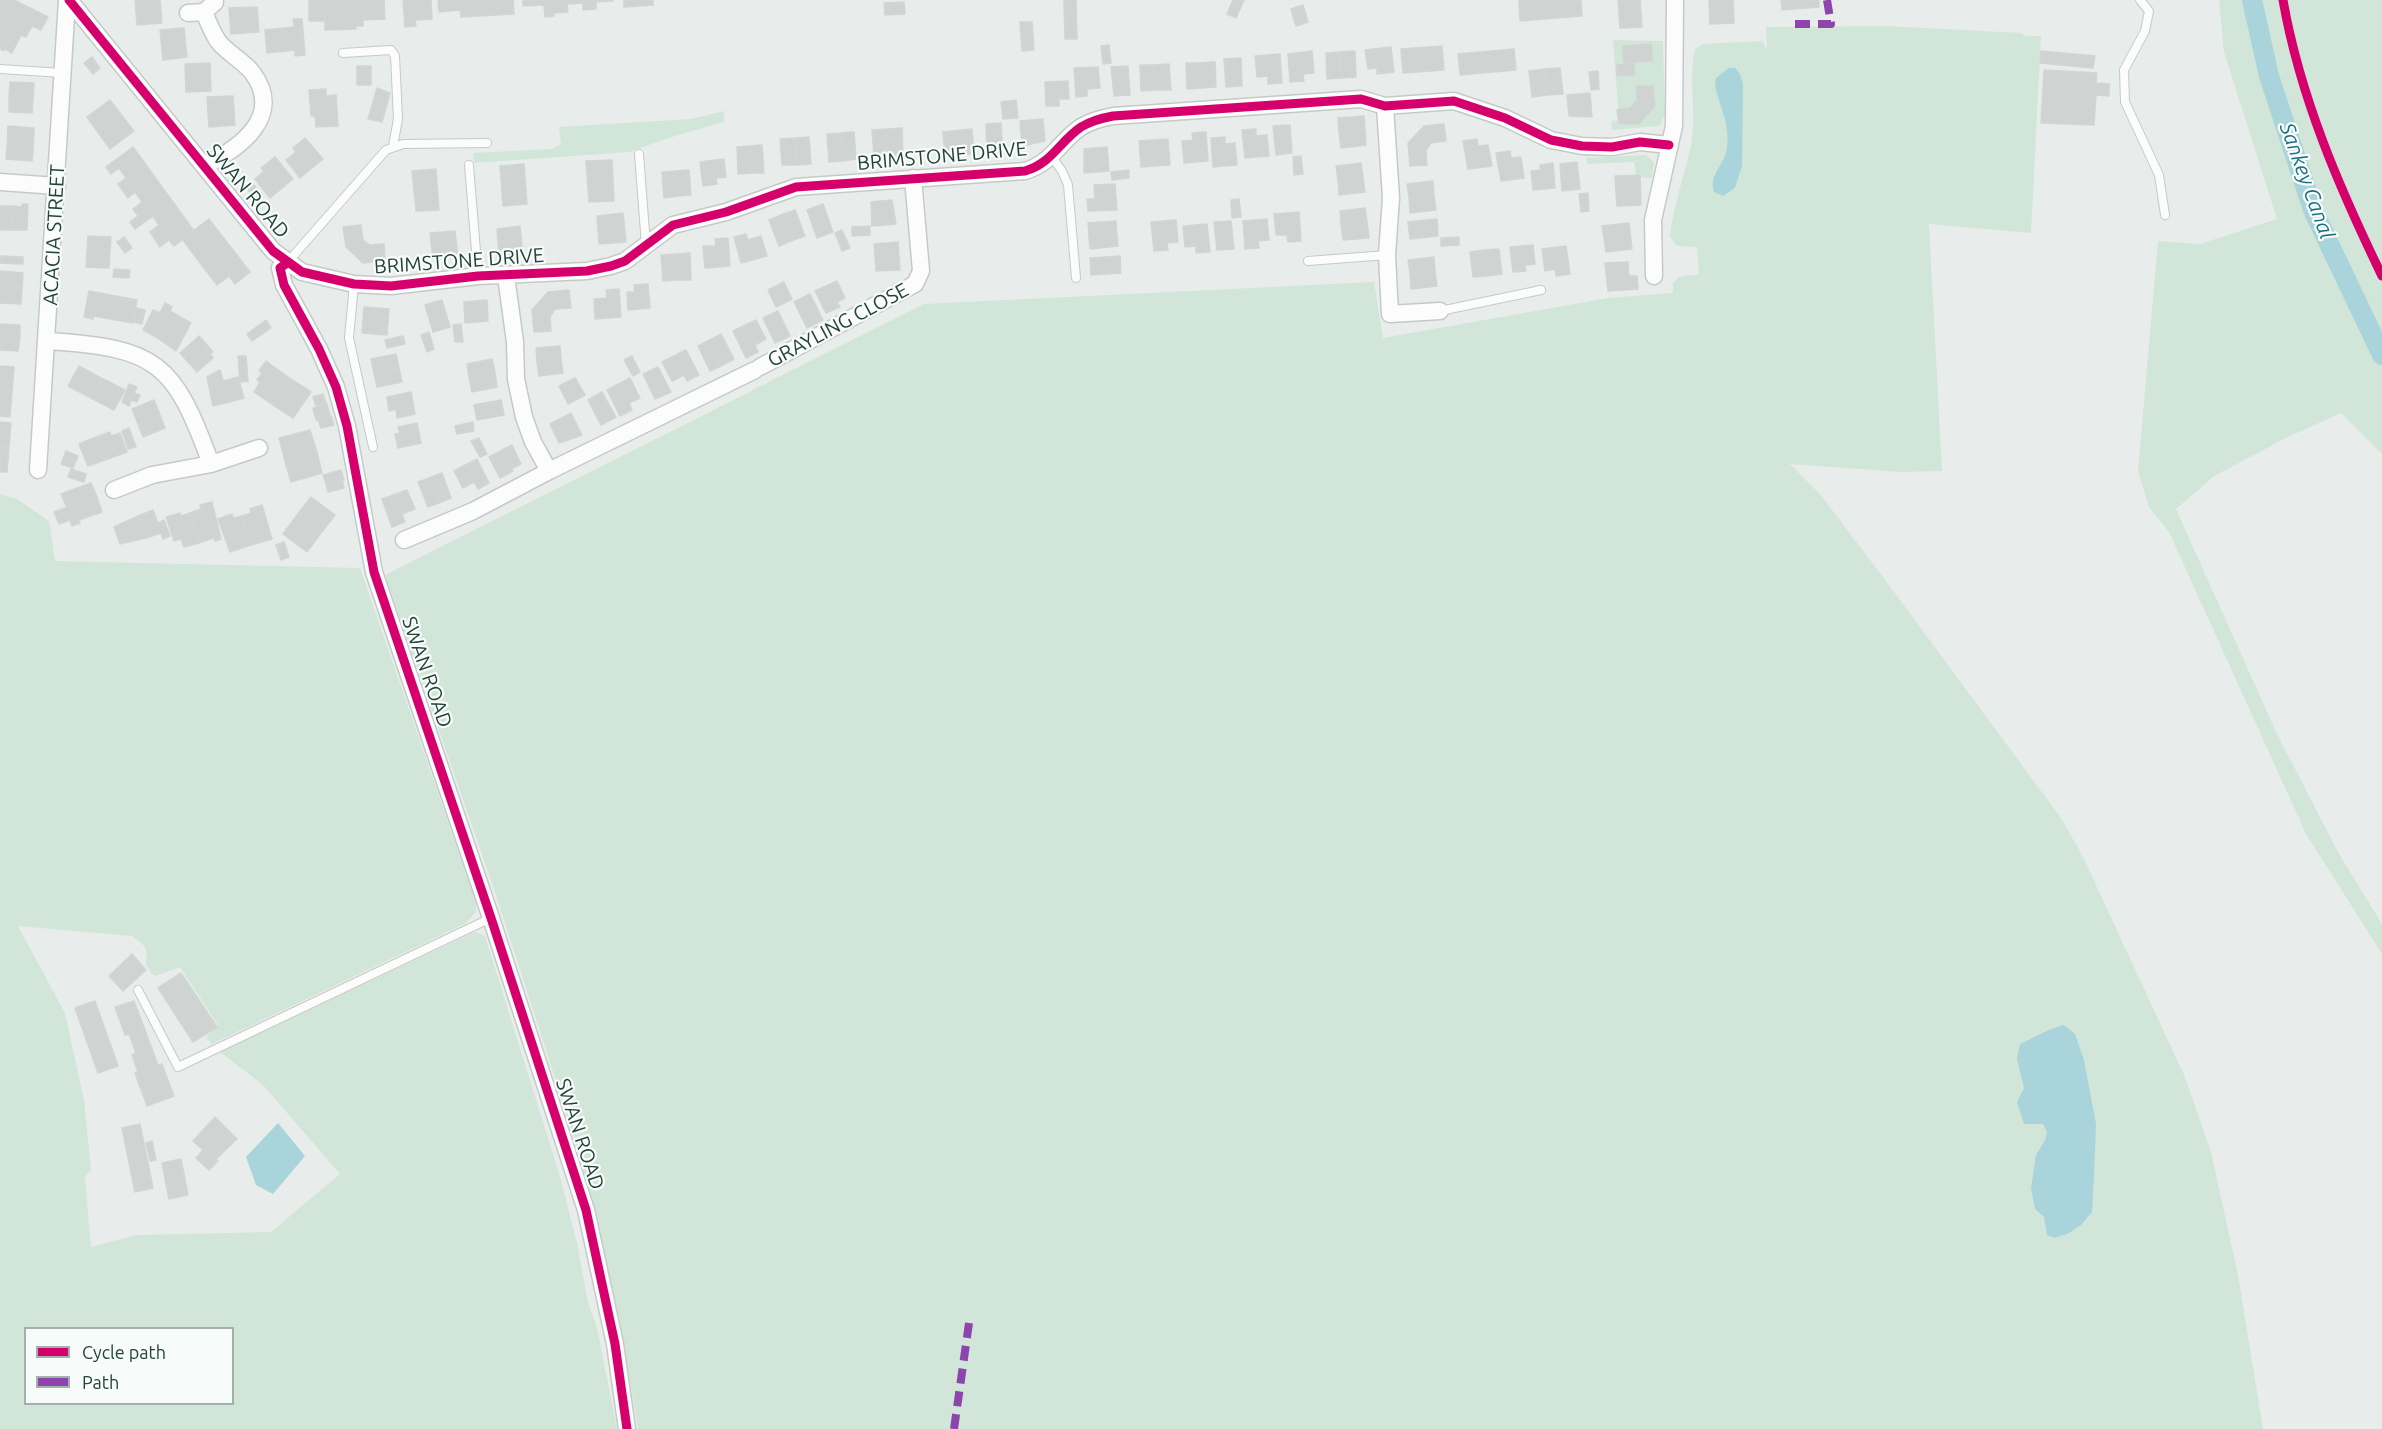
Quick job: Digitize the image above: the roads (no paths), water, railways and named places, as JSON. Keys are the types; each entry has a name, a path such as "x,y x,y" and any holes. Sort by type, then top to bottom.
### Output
{"street":[{"name":"ACACIA STREET","path":"38,470 68,0"},
{"name":"SWAN ROAD","path":"68,0 261,238 287,263 280,268 284,285 319,349 336,387 347,426 374,572 491,918 586,1210 615,1344 627,1429"},
{"path":"1654,276 1653,220 1674,126 1675,0"},
{"path":"202,9 218,40 253,74 262,93 264,104 262,114 251,133 216,160 204,166"},
{"name":"BRIMSTONE DRIVE","path":"287,263 302,272 354,284 392,286 478,276 600,269 625,261 673,225 726,212 796,187 1025,171 1043,164 1083,126 1113,116 1361,99 1385,106 1454,101 1505,118 1551,140 1582,146 1612,147 1640,142 1669,145"},
{"path":"1385,106 1391,198 1387,255 1390,314 1440,311"},
{"name":"GRAYLING CLOSE","path":"404,540 473,511 549,471 758,369 915,284 921,271 913,178"},
{"path":"0,182 57,186"},
{"path":"506,276 515,342 516,379 520,398 533,442 549,471"},
{"path":"48,341 111,347 140,356 164,372 196,422 211,464"},
{"path":"114,489 152,475 211,464 259,448"}],"lane":[{"path":"2140,0 2149,11 2145,31 2124,70 2124,102 2159,175 2165,215"},
{"path":"343,53 391,50 395,56 398,119 393,146"},
{"path":"0,69 62,73"},
{"path":"287,263 337,208 380,154 393,146 487,143"},
{"path":"639,154 646,245"},
{"path":"1051,156 1062,171 1068,186 1076,278"},
{"path":"469,165 478,276"},
{"path":"1308,261 1387,255"},
{"path":"354,284 349,339 373,447"},
{"path":"1440,311 1541,290"},
{"path":"138,990 178,1067 491,918"}],"water":[{"path":"1729,68 1735,68 1743,84 1742,166 1735,188 1723,196 1714,192 1713,186 1715,174 1726,153 1728,139 1715,86 1716,78"},
{"path":"2064,1025 2075,1034 2084,1060 2096,1124 2094,1176 2092,1212 2081,1225 2055,1238 2047,1235 2044,1217 2035,1209 2031,1188 2036,1155 2047,1132 2043,1124 2024,1124 2017,1102 2024,1088 2017,1059 2020,1044"},
{"path":"278,1123 305,1156 273,1194 256,1185 246,1157"}],"waterway":[{"name":"Sankey Canal","path":"2252,0 2269,76 2313,210 2382,355"}]}
